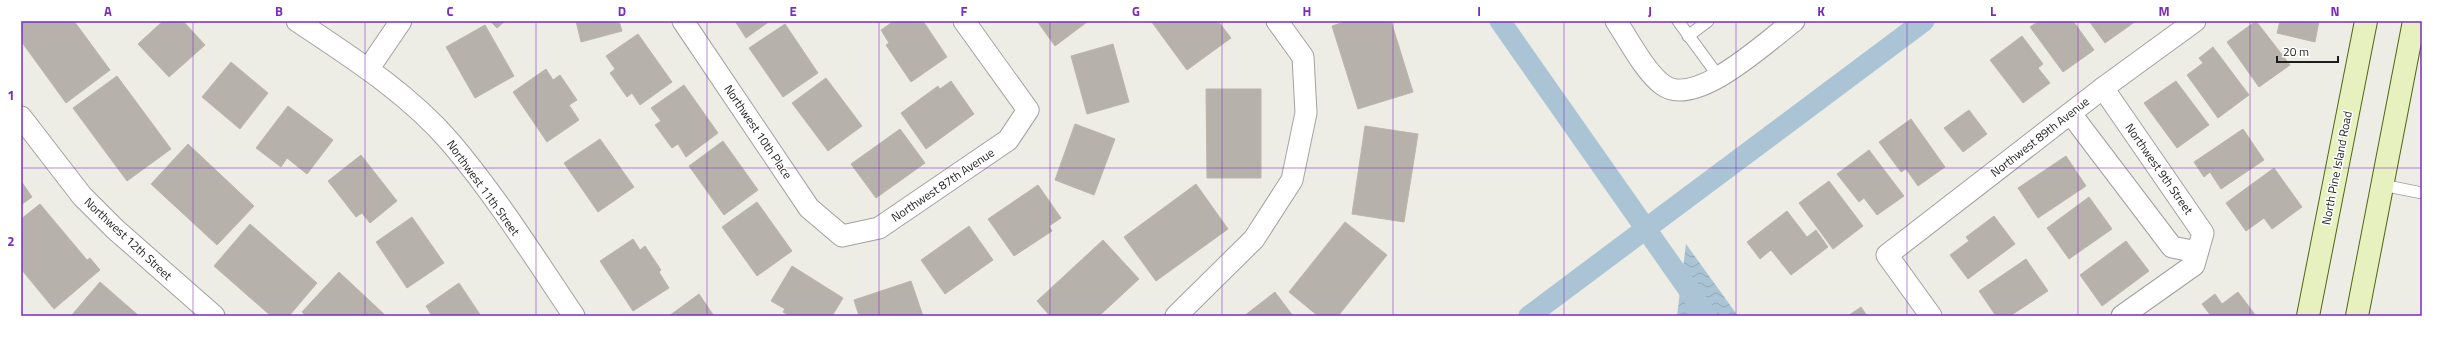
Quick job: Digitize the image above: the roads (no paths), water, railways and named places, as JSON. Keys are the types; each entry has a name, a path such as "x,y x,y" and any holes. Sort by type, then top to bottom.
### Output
{"main road":[{"name":"North Pine Island Road","path":"2308,316 2366,21"},
{"path":"2358,316 2414,21"}],"street":[{"name":"Northwest 11th Street","path":"297,21 369,68 450,142 475,174 574,316"},
{"path":"369,68 401,21"},
{"name":"Northwest 10th Place","path":"683,21 809,208 842,236"},
{"name":"Northwest 87th Avenue","path":"842,236 879,228 886,224 1008,140 1028,110 964,21"},
{"path":"1176,316 1254,239 1292,180 1306,113 1303,57 1277,21"},
{"path":"1616,21 1654,77 1664,86 1680,92 1696,89 1719,77 1794,21"},
{"name":"Northwest 89th Avenue","path":"1931,316 1887,255 2103,88 2195,21"},
{"name":"Northwest 9th Street","path":"2103,88 2203,233 2194,265 2122,316"},
{"path":"2071,114 2172,247 2197,252"},
{"name":"Northwest 12th Street","path":"21,117 82,196 115,229 214,316"}],"lane":[{"path":"1678,21 1719,77"},
{"path":"1688,36 1708,21"},
{"path":"2382,185 2422,193"}],"water":[{"path":"1686,244 1738,316 1677,316"}],"waterway":[{"path":"1500,21 1707,316"},
{"path":"1529,316 1924,21"}]}
